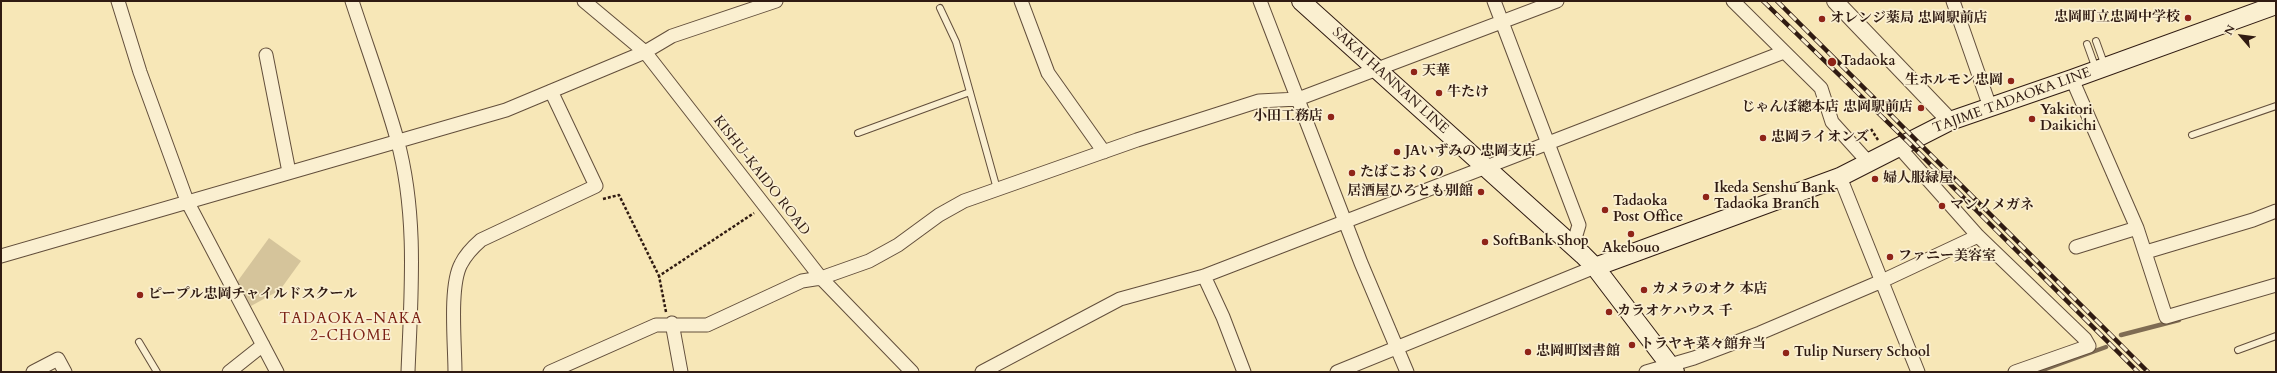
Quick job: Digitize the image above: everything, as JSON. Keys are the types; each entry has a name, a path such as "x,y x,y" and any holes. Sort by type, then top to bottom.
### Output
{"main road":[{"name":"SAKAI HANNAN LINE","path":"1300,1 1573,245 1595,267 1672,369"},
{"name":"TAJIME TADAOKA LINE","path":"1595,267 1840,177 1869,163 1890,146 1950,121 2072,80 2276,5"}],"street":[{"path":"118,1 140,72 187,201 264,344 277,372"},
{"path":"352,1 397,140 408,205 412,258 408,372"},
{"name":"KISHU-KAIDO ROAD","path":"584,1 645,52 821,278 912,372"},
{"path":"1,256 397,140 506,110 645,52 672,36 776,1"},
{"path":"1021,1 1048,73 1104,152"},
{"path":"1260,1 1396,347 1408,372"},
{"path":"1494,1 1579,225 1573,245"},
{"path":"550,372 656,325 707,325 802,281 821,278 869,260 898,245 939,215 964,201 1104,152 1259,101 1298,99 1557,1"},
{"path":"1733,1 1821,88 1832,122 1869,163"},
{"path":"1835,1 1950,121"},
{"path":"1953,1 1990,107"},
{"path":"982,372 1120,299 1204,276 1784,52"},
{"path":"266,55 289,172"},
{"path":"2072,80 2137,228 2166,317 2276,284"},
{"path":"455,372 455,286 460,265 469,251 481,240 596,186 551,91"},
{"path":"1890,146 1978,236 2085,339 2089,346 2015,372"},
{"path":"1840,177 1918,372"},
{"path":"2146,252 2253,220 2276,211"},
{"path":"2076,247 2137,228"},
{"path":"1646,372 1672,369 1760,333 1882,281 1978,236"},
{"path":"1337,372 1595,267"},
{"path":"1204,276 1223,317 1244,372"},
{"path":"669,324 681,372"},
{"path":"229,372 264,344"},
{"path":"33,372 58,359 65,372"}],"lane":[{"path":"940,8 956,42 997,189"},
{"path":"2096,41 2101,69"},
{"path":"2087,44 2101,69"},
{"path":"858,133 970,92"},
{"path":"2192,135 2276,106"},
{"path":"2238,350 2276,336"},
{"path":"139,342 157,372"}],"path":[{"path":"1871,129 1890,146"},
{"path":"596,186 602,200 619,195 658,276 666,302 669,324"},
{"path":"658,276 764,206"}],"shaded area":[{"path":"269,238 301,261 280,290 251,306 237,282"}],"waterway":[{"path":"2121,335 2179,320"},
{"path":"2037,372 2106,347"}],"railway":[{"path":"1763,1 1908,142 2138,372"},
{"path":"1777,1 2148,372"}],"place":[{"name":"忠岡町立忠岡中学校","path":"2188,18"},
{"name":"オレンジ薬局 忠岡駅前店","path":"1822,19"},
{"name":"Tadaoka","path":"1832,62"},
{"name":"天華","path":"1414,72"},
{"name":"生ホルモン忠岡","path":"2011,81"},
{"name":"牛たけ","path":"1439,93"},
{"name":"じゃんぼ總本店 忠岡駅前店","path":"1921,108"},
{"name":"小田工務店","path":"1331,117"},
{"name":"Yakitori Daikichi","path":"2032,119"},
{"name":"忠岡ライオンズ","path":"1763,138"},
{"name":"JAいずみの 忠岡支店","path":"1397,152"},
{"name":"たばこおくの","path":"1352,173"},
{"name":"婦人服緑屋","path":"1875,179"},
{"name":"居酒屋ひろとも別館","path":"1481,192"},
{"name":"Ikeda Senshu Bank Tadaoka Branch","path":"1706,197"},
{"name":"マンノメガネ","path":"1942,206"},
{"name":"Tadaoka Post Office","path":"1605,210"},
{"name":"Akebouo","path":"1631,234"},
{"name":"SoftBank Shop","path":"1485,242"},
{"name":"ファニー美容室","path":"1890,257"},
{"name":"カメラのオク 本店","path":"1644,290"},
{"name":"ピープル忠岡チャイルドスクール","path":"140,295"},
{"name":"カラオケハウス 千","path":"1609,312"},
{"name":"トラヤキ菜々館弁当","path":"1632,345"},
{"name":"忠岡町図書館","path":"1528,352"},
{"name":"Tulip Nursery School","path":"1786,353"}],"district":[{"name":"TADAOKA-NAKA 2-CHOME","path":"351,328"}]}
